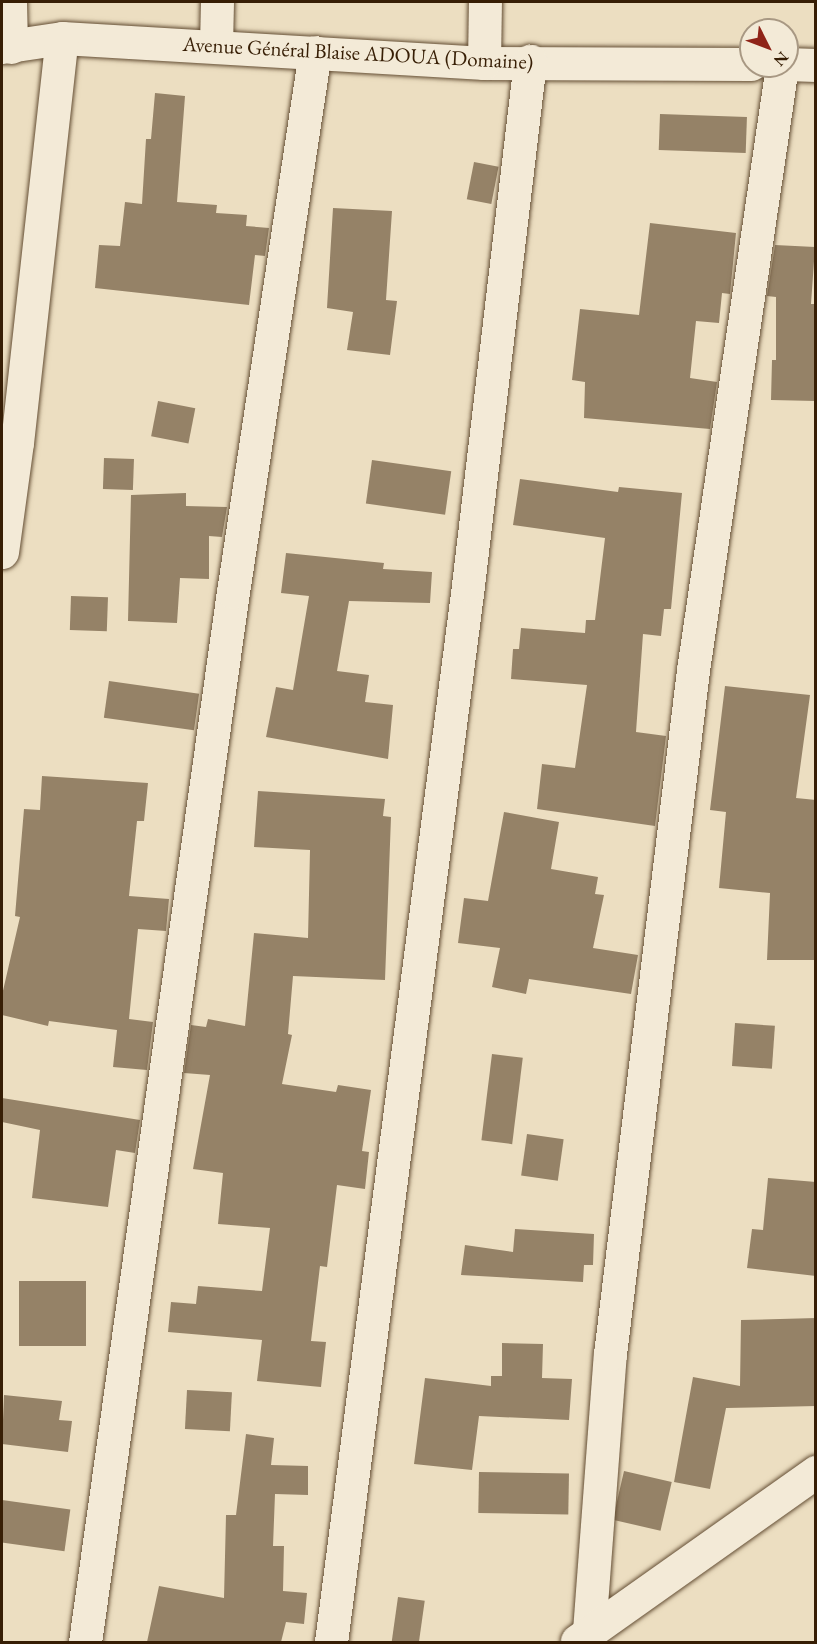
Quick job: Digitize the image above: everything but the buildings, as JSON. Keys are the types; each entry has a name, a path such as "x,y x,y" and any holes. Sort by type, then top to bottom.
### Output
{"street":[{"path":"6,47 10,2"},
{"path":"216,46 217,2"},
{"path":"484,63 485,2"},
{"path":"2,552 17,443 62,38"},
{"name":"Avenue Général Blaise ADOUA (Domaine)","path":"6,47 62,38 484,63 530,61 739,64"},
{"path":"86,1642 233,592 315,52"},
{"path":"331,1642 468,585 530,61"},
{"path":"799,64 816,64"},
{"path":"582,1637 610,1354 693,670 780,78"},
{"path":"582,1637 816,1472"}]}
